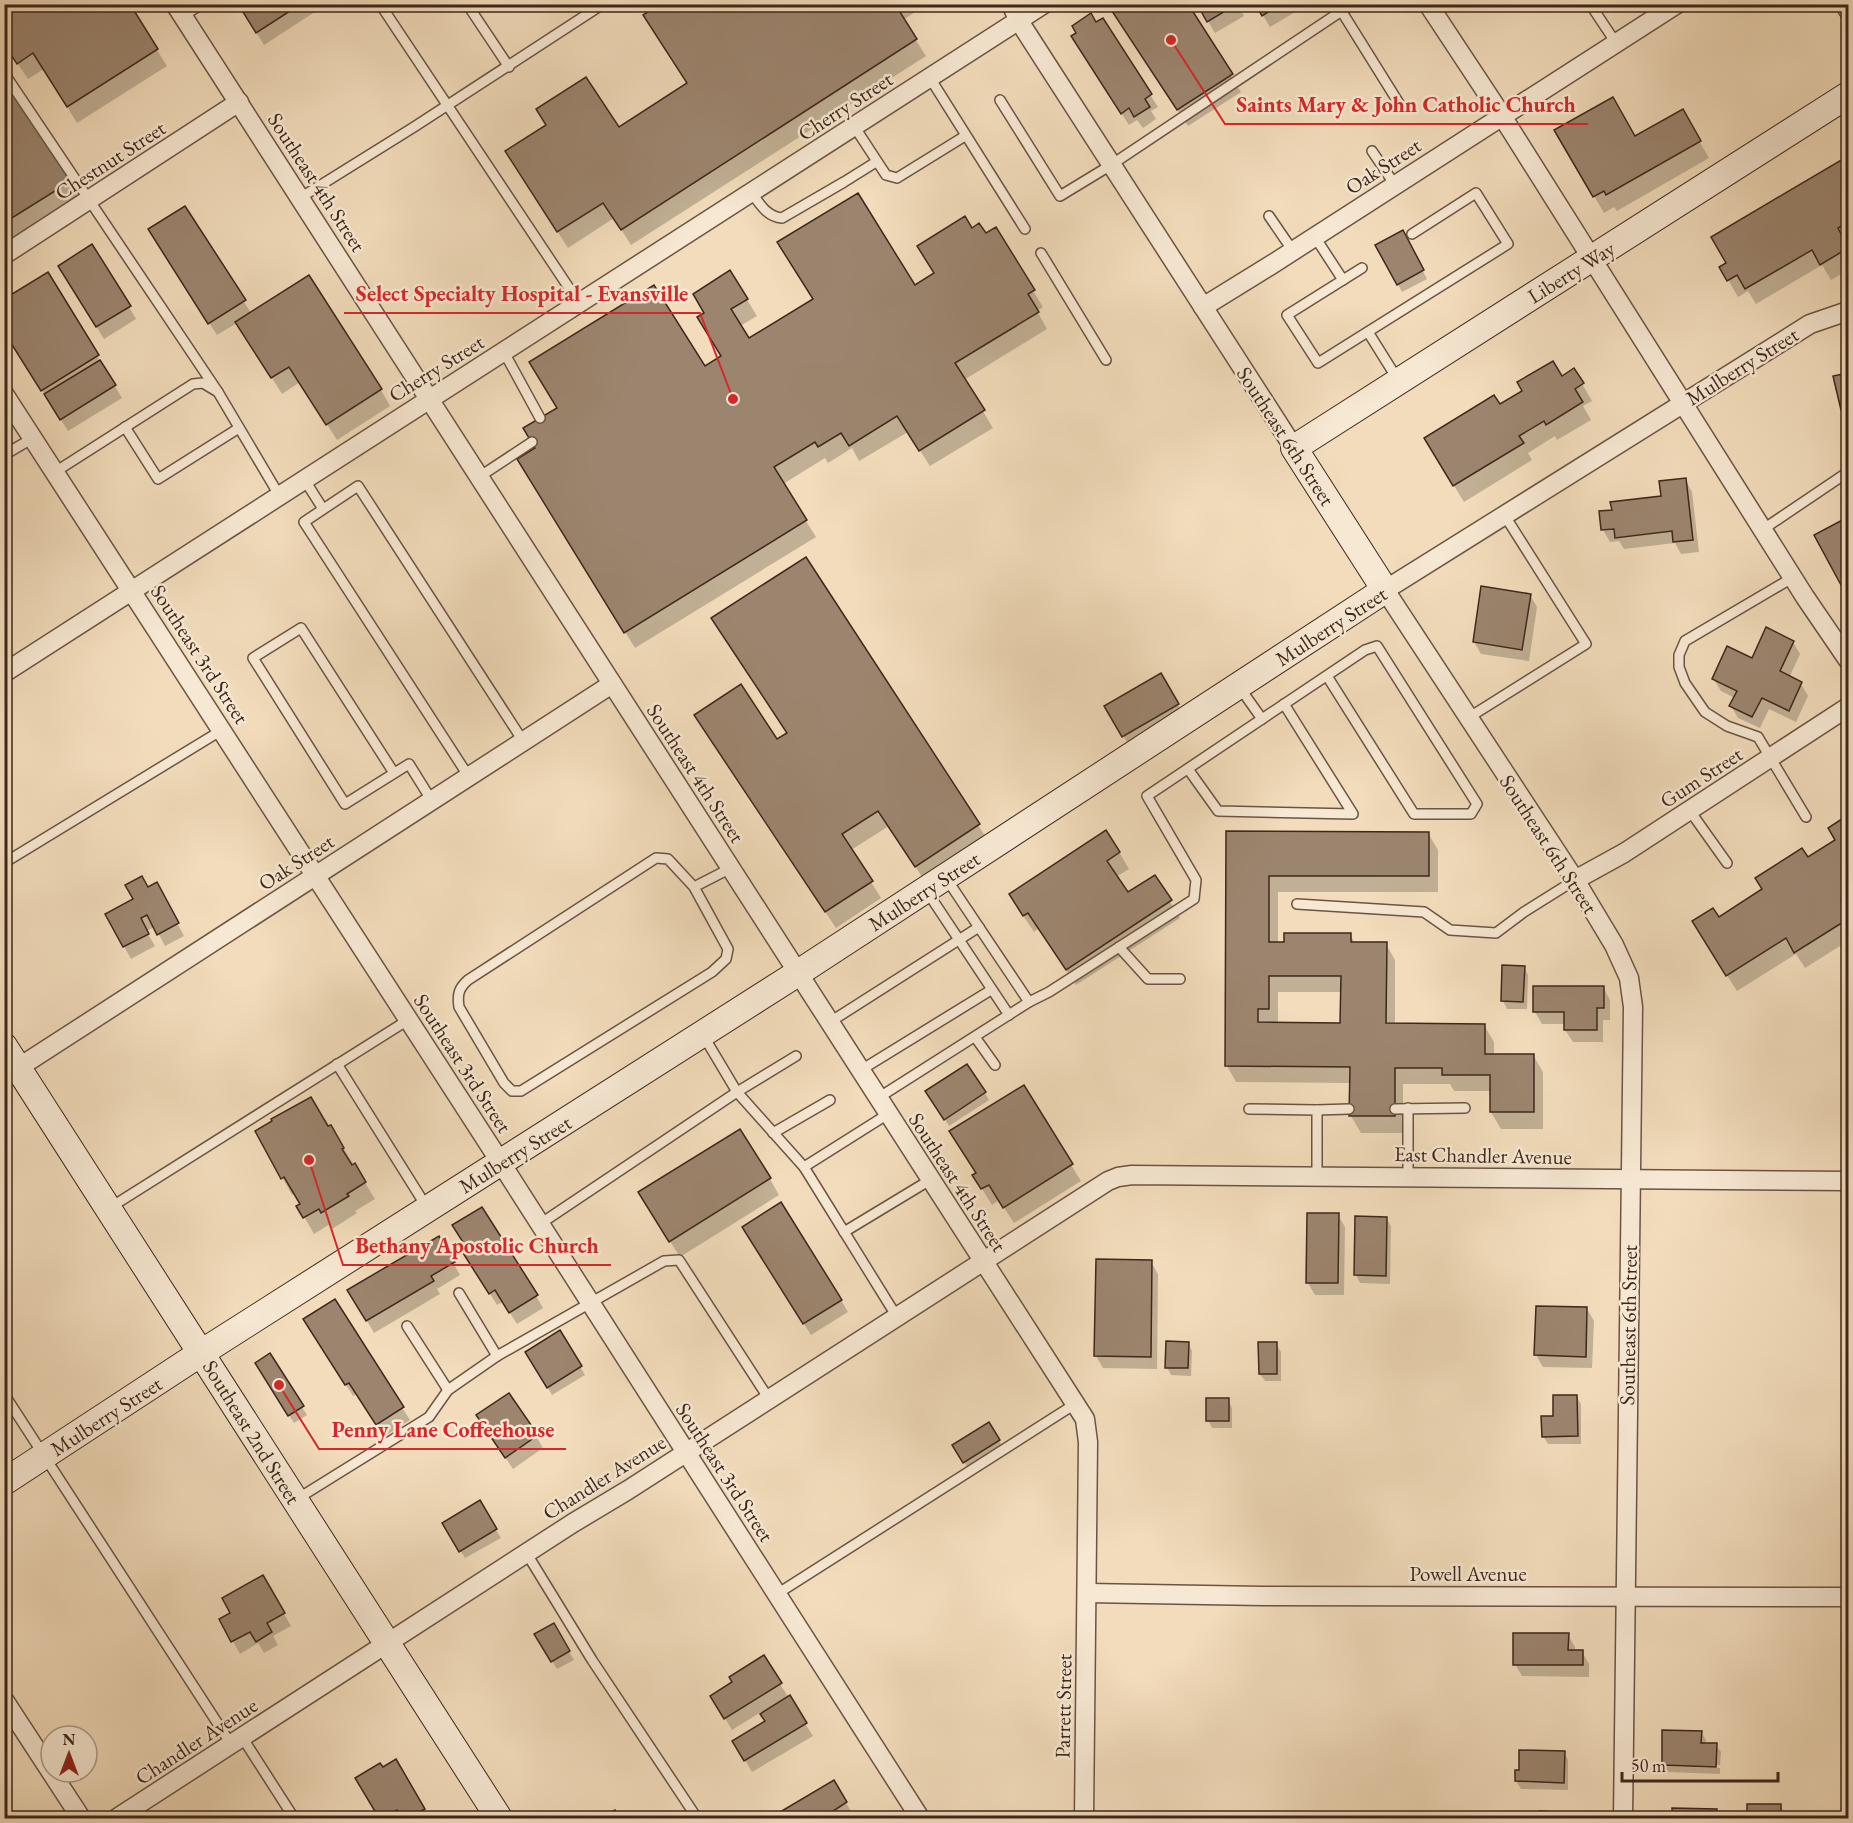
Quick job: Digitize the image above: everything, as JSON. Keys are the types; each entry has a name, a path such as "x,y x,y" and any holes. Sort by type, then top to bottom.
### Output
{"street":[{"name":"Cherry Street","path":"4,673 930,78 1015,13 1044,4"},
{"path":"1428,4 1502,116 1792,578 1848,660"},
{"name":"Oak Street","path":"1203,307 1677,4"},
{"path":"1845,4 1848,10"},
{"name":"Southeast 4th Street","path":"179,10 1075,1404 1087,1426 1086,1593"},
{"name":"Southeast 6th Street","path":"1015,13 1385,590 1575,880 1614,945 1629,978 1633,1007 1623,1818"},
{"name":"Liberty Way","path":"1294,448 1848,95"},
{"name":"Chestnut Street","path":"4,255 239,102"},
{"name":"Mulberry Street","path":"4,1482 201,1353 936,884 1385,590 1810,324 1848,311"},
{"name":"Southeast 3rd Street","path":"4,394 501,1163 920,1818"},
{"name":"Oak Street","path":"11,1072 612,684"},
{"name":"Gum Street","path":"1575,880 1624,853 1848,707"},
{"name":"Southeast 2nd Street","path":"4,1047 11,1072 108,1208 499,1818"},
{"name":"East Chandler Avenue","path":"1118,1177 1132,1175 1848,1180"},
{"name":"Chandler Avenue","path":"117,1818 1108,1181 1118,1177"},
{"name":"Powell Avenue","path":"1086,1593 1263,1596 1848,1597"},
{"name":"Parrett Street","path":"1084,1818 1086,1593"},
{"path":"4,1700 81,1818"}],"lane":[{"path":"179,10 202,4"},
{"path":"380,4 579,303"},
{"path":"467,4 509,67"},
{"path":"999,100 1060,196 1111,165 1339,8 1352,4"},
{"path":"1590,4 1616,43"},
{"path":"300,198 509,67 600,5"},
{"path":"1339,8 1400,105"},
{"path":"4,73 218,392 279,495"},
{"path":"930,78 1026,229"},
{"path":"854,126 886,175 897,178 965,136"},
{"path":"1372,152 1395,185"},
{"path":"751,192 765,211 775,218 782,218 876,162"},
{"path":"1362,268 1287,315 1318,363 1508,244 1476,193 1412,234"},
{"path":"1269,216 1293,251"},
{"path":"1315,237 1343,280"},
{"path":"1041,253 1106,360"},
{"path":"1368,332 1399,382"},
{"path":"504,352 540,418"},
{"path":"55,472 194,384 203,383 218,392"},
{"path":"125,427 158,479 239,428"},
{"path":"4,455 33,438"},
{"path":"479,477 532,442"},
{"path":"1762,530 1848,472"},
{"path":"304,479 323,508"},
{"path":"469,777 304,522 323,508 358,486 523,741"},
{"path":"1468,718 1586,644 1505,516"},
{"path":"1792,578 1685,640 1679,655 1679,667 1685,683 1705,712 1727,726 1758,737 1806,817"},
{"path":"394,772 301,628 253,658 345,804 408,764 432,801"},
{"path":"878,1098 1194,899 1196,880 1147,796 1365,650 1377,646 1477,804 1471,814 1414,814 1327,676"},
{"path":"1239,686 1262,719"},
{"path":"1188,769 1218,811 1353,814 1284,704"},
{"path":"4,863 222,730"},
{"path":"1690,811 1727,863"},
{"path":"656,858 668,859 694,887 728,949 726,959 712,972 521,1091 512,1090 504,1083 459,1007 457,997 460,987 656,858"},
{"path":"694,887 730,868"},
{"path":"1297,904 1424,912 1450,930 1496,933 1524,912 1575,880"},
{"path":"936,884 979,927 1029,1002"},
{"path":"936,884 960,940 1009,1015"},
{"path":"830,1022 979,927"},
{"path":"1119,947 1148,979 1180,979"},
{"path":"861,1070 991,990"},
{"path":"108,1208 408,1020"},
{"path":"702,1034 737,1092 804,1167 897,1317"},
{"path":"975,1037 995,1065"},
{"path":"540,1224 737,1092 796,1056"},
{"path":"337,1064 428,1208"},
{"path":"773,1133 830,1100"},
{"path":"1408,1108 1408,1177"},
{"path":"1395,1109 1465,1108"},
{"path":"1249,1109 1349,1109"},
{"path":"1317,1110 1317,1177"},
{"path":"804,1167 888,1114"},
{"path":"844,1232 930,1180"},
{"path":"295,1501 429,1418 448,1390 497,1356 664,1261 679,1260 769,1399"},
{"path":"459,1293 497,1356"},
{"path":"407,1326 448,1390"},
{"path":"4,1394 236,1741 294,1818"},
{"path":"777,1594 1075,1404"},
{"path":"527,1554 592,1660 697,1818"}],"building":[{"path":"4,4 130,4 158,49 67,107 33,53 17,64 4,44"},
{"path":"238,4 301,4 256,33"},
{"path":"660,4 895,4 917,39 621,230 603,203 557,232 505,151 546,125 536,109 586,77 619,127 687,83 643,15"},
{"path":"1188,4 1233,74 1177,110 1108,5"},
{"path":"1197,4 1237,4 1207,22"},
{"path":"1255,4 1281,4 1262,16"},
{"path":"1091,13 1096,22 1103,18 1152,94 1145,99 1150,107 1134,117 1129,108 1121,114 1071,36 1076,33 1072,26"},
{"path":"4,76 71,181 4,223"},
{"path":"1613,97 1635,136 1683,109 1701,141 1606,195 1604,191 1593,197 1554,130"},
{"path":"1848,156 1848,222 1838,228 1848,248 1820,265 1812,250 1745,289 1737,275 1727,281 1719,267 1726,263 1711,237"},
{"path":"858,193 915,285 934,273 917,246 965,216 972,228 979,223 986,233 996,227 1035,290 1028,294 1039,312 955,363 985,410 919,451 897,416 849,446 841,433 818,447 815,442 774,467 807,520 624,633 517,459 535,448 523,428 557,408 529,362 654,285 705,366 721,356 697,317 704,313 693,294 730,270 748,299 731,309 749,338 813,299 777,242"},
{"path":"185,206 246,300 208,324 148,229"},
{"path":"1403,230 1424,270 1397,285 1375,245"},
{"path":"92,244 131,306 96,327 58,266"},
{"path":"48,272 99,355 41,391 4,332 4,299"},
{"path":"309,275 382,389 326,425 289,367 271,378 235,322"},
{"path":"100,360 116,385 60,420 44,394"},
{"path":"1553,361 1562,376 1574,368 1584,383 1575,389 1583,402 1546,425 1544,421 1519,436 1524,443 1453,486 1424,438 1494,395 1500,404 1522,391 1517,382"},
{"path":"1848,373 1848,408 1841,410 1833,376"},
{"path":"1686,478 1693,540 1673,542 1672,531 1615,538 1614,529 1601,530 1599,511 1612,510 1610,502 1661,496 1659,481"},
{"path":"1848,517 1848,598 1814,535"},
{"path":"806,557 980,824 915,867 878,811 842,834 873,881 825,912 694,715 741,684 777,739 787,733 711,618"},
{"path":"1481,586 1531,594 1522,650 1473,642"},
{"path":"1766,627 1794,641 1780,671 1802,682 1789,711 1762,698 1752,717 1729,706 1737,691 1712,679 1727,646 1752,658"},
{"path":"1161,673 1179,704 1122,737 1104,706"},
{"path":"1848,815 1848,896 1841,901 1848,912 1848,919 1794,953 1786,938 1726,976 1692,921 1713,908 1719,917 1762,889 1755,878 1802,848 1808,857 1835,840 1828,828"},
{"path":"1106,830 1120,852 1107,861 1128,892 1155,875 1172,900 1066,970 1028,913 1023,916 1009,894"},
{"path":"1226,831 1429,832 1429,876 1269,876 1269,942 1284,942 1284,933 1351,933 1351,942 1387,942 1386,1023 1485,1024 1485,1054 1534,1054 1534,1112 1490,1112 1490,1075 1442,1075 1442,1068 1395,1068 1395,1116 1349,1116 1350,1067 1225,1066","holes":["1269,976 1341,976 1340,1023 1258,1022 1258,1009 1269,1009"]},
{"path":"142,876 148,887 157,882 179,923 157,935 147,915 141,918 149,934 123,947 105,914 133,899 125,885"},
{"path":"1502,965 1525,966 1523,1002 1501,1001"},
{"path":"1533,986 1604,986 1604,1008 1597,1008 1597,1030 1564,1030 1564,1012 1533,1012"},
{"path":"967,1064 986,1092 944,1120 925,1091"},
{"path":"1024,1085 1073,1164 1003,1208 989,1185 981,1189 972,1175 976,1173 949,1131"},
{"path":"311,1097 328,1126 331,1125 352,1165 355,1163 366,1182 347,1194 349,1196 321,1213 319,1209 303,1218 296,1206 300,1204 284,1177 281,1179 255,1131 272,1121 271,1119"},
{"path":"740,1129 771,1178 669,1242 638,1192"},
{"path":"781,1202 842,1300 803,1324 742,1227"},
{"path":"482,1207 538,1295 509,1313 495,1290 489,1294 463,1253 468,1250 452,1225"},
{"path":"1307,1213 1339,1213 1338,1283 1306,1283"},
{"path":"1355,1216 1387,1217 1386,1276 1354,1275"},
{"path":"439,1236 455,1262 431,1276 434,1281 366,1321 347,1290"},
{"path":"1096,1259 1152,1260 1151,1357 1094,1356"},
{"path":"335,1299 404,1407 376,1425 349,1383 345,1385 303,1319"},
{"path":"1536,1306 1587,1307 1586,1357 1534,1355"},
{"path":"560,1330 582,1366 547,1388 525,1352"},
{"path":"1166,1341 1189,1342 1188,1368 1165,1368"},
{"path":"1258,1342 1277,1342 1277,1374 1259,1374"},
{"path":"270,1353 304,1406 288,1416 255,1363"},
{"path":"509,1393 538,1435 505,1458 476,1415"},
{"path":"1553,1395 1577,1395 1578,1436 1542,1437 1541,1416 1553,1416"},
{"path":"1206,1398 1229,1398 1229,1421 1206,1421"},
{"path":"989,1422 1000,1440 963,1463 952,1445"},
{"path":"480,1500 497,1529 459,1552 442,1523"},
{"path":"263,1575 285,1613 267,1623 272,1632 256,1642 250,1632 231,1642 219,1619 230,1613 222,1598"},
{"path":"554,1623 570,1651 551,1662 534,1634"},
{"path":"1513,1633 1569,1633 1568,1650 1583,1650 1583,1665 1513,1665"},
{"path":"764,1655 782,1683 724,1719 710,1696 732,1682 729,1677"},
{"path":"790,1695 807,1723 744,1761 732,1741 765,1721 760,1714"},
{"path":"1662,1730 1702,1731 1701,1743 1717,1743 1716,1767 1662,1765"},
{"path":"1519,1750 1565,1751 1564,1783 1515,1781 1515,1770 1519,1770"},
{"path":"396,1759 425,1809 408,1818 402,1818 397,1810 379,1818 355,1778 380,1763 383,1767"},
{"path":"834,1780 847,1802 827,1815 829,1818 784,1818 780,1812"},
{"path":"1747,1804 1781,1804 1781,1818 1747,1818"},
{"path":"1672,1808 1717,1809 1717,1818 1655,1818 1655,1815 1672,1815"},
{"path":"615,1810 620,1818 600,1818"},
{"path":"1539,1811 1579,1813 1579,1818 1518,1818 1519,1815 1538,1816"}],"place":[{"name":"Saints Mary & John Catholic Church","path":"1171,40"},
{"name":"Select Specialty Hospital - Evansville","path":"733,399"},
{"name":"Bethany Apostolic Church","path":"309,1160"},
{"name":"Penny Lane Coffeehouse","path":"279,1385"}]}
